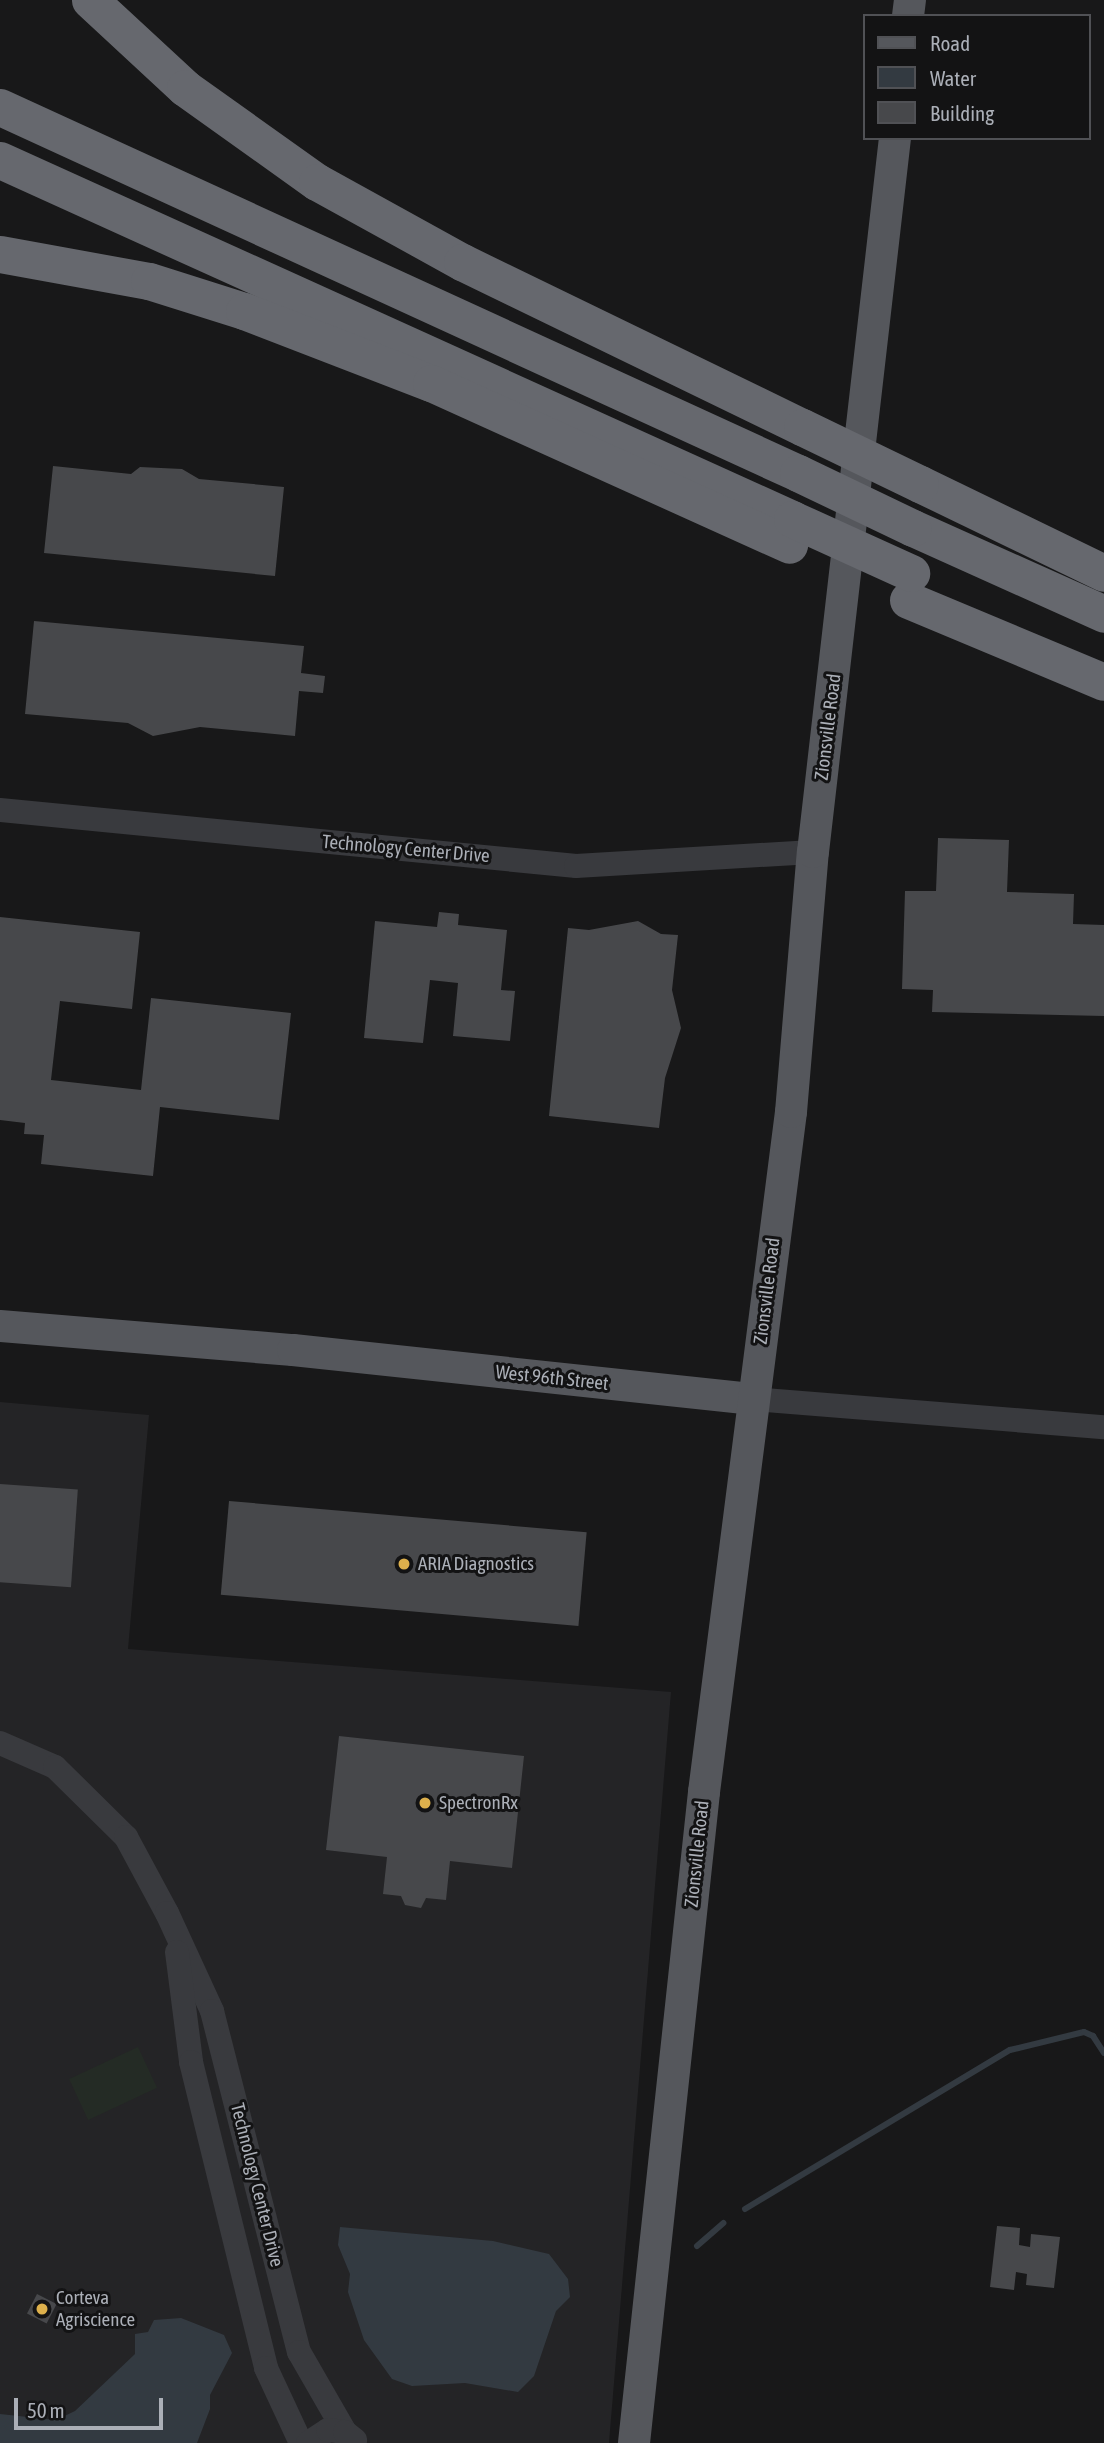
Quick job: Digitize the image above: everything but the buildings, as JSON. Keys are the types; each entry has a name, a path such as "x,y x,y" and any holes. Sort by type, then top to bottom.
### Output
{"highway":[{"path":"90,0 185,88 317,182 462,261 1104,573"},
{"path":"0,107 1104,614"},
{"path":"0,160 910,587 1104,682"},
{"path":"0,254 149,281 277,324 430,383 790,532"},
{"path":"910,587 1104,661"}],"main road":[{"name":"Zionsville Road","path":"634,2443 704,1791 791,1112 813,852 895,140"},
{"name":"West 96th Street","path":"0,1326 293,1349 753,1399"}],"street":[{"name":"Technology Center Drive","path":"0,810 576,866 813,852"},
{"name":"West 96th Street","path":"753,1399 1104,1427"},
{"name":"Technology Center Drive","path":"0,1743 55,1767 126,1837 176,1934 212,2011 299,2352 351,2438"},
{"name":"Technology Center Drive","path":"176,1934 191,2062 266,2368 301,2443"},
{"path":"308,2443 328,2430 351,2438"}],"shaded area":[{"path":"0,1402 149,1415 128,1649 671,1692 609,2443 0,2443"},
{"path":"138,2047 157,2088 88,2120 69,2079"}],"water":[{"path":"340,2227 493,2241 549,2254 568,2279 570,2297 556,2311 534,2376 518,2392 465,2383 412,2386 392,2379 364,2340 348,2292 350,2274 338,2245"},
{"path":"181,2318 224,2335 232,2353 210,2395 210,2409 197,2443 0,2443 0,2414 56,2420 75,2411 135,2354 135,2334 148,2332 154,2320"}],"waterway":[{"path":"745,2209 1010,2050 1084,2032 1093,2036 1104,2053"},
{"path":"697,2246 723,2223"}],"place":[{"name":"ARIA Diagnostics","path":"404,1564"},
{"name":"SpectronRx","path":"425,1803"},
{"name":"Corteva Agriscience","path":"42,2309"}]}
